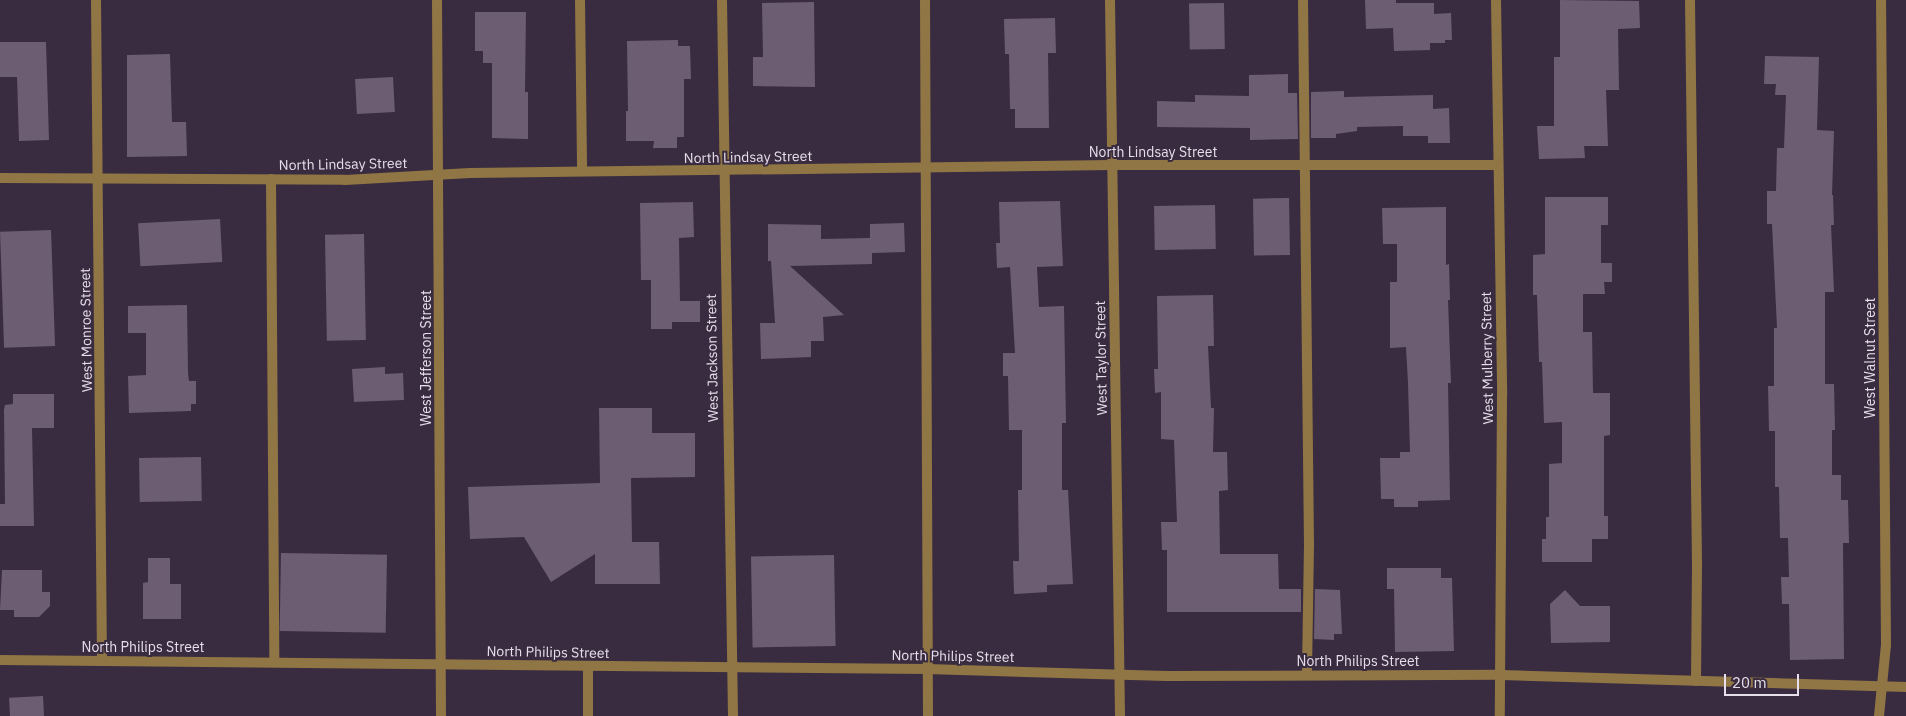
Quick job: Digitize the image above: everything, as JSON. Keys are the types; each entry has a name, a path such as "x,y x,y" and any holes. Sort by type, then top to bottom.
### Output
{"street":[{"name":"West Monroe Street","path":"96,0 102,661"},
{"name":"West Jefferson Street","path":"437,0 441,716"},
{"path":"580,0 582,172"},
{"name":"West Jackson Street","path":"722,0 733,716"},
{"path":"925,0 928,716"},
{"name":"West Taylor Street","path":"1110,0 1120,716"},
{"path":"1303,0 1303,166 1309,544 1308,675"},
{"name":"West Mulberry Street","path":"1496,0 1497,166 1502,396 1502,675 1500,716"},
{"path":"1690,0 1697,566 1696,680"},
{"name":"West Walnut Street","path":"1879,716 1886,635 1882,0"},
{"name":"North Lindsay Street","path":"0,178 98,177 345,180 439,175 582,172 1112,166 1497,166"},
{"path":"271,179 274,662"},
{"name":"North Philips Street","path":"0,660 927,669 1119,674 1502,675 1906,687"},
{"path":"588,667 588,716"}],"building":[{"path":"1365,0 1396,0 1396,3 1434,3 1434,14 1451,13 1452,40 1445,40 1445,43 1430,43 1430,50 1394,51 1393,28 1366,29"},
{"path":"1560,0 1639,1 1640,28 1618,29 1619,90 1606,90 1608,146 1584,146 1585,158 1539,159 1537,126 1554,126 1554,57 1560,57"},
{"path":"814,2 815,87 753,86 753,57 763,57 762,3"},
{"path":"1224,3 1225,49 1190,50 1189,4"},
{"path":"475,12 526,12 525,92 528,92 528,139 492,138 492,63 483,63 483,51 475,51"},
{"path":"1055,18 1056,53 1048,53 1049,128 1015,128 1015,109 1010,109 1009,54 1005,54 1004,19"},
{"path":"678,40 678,46 690,46 691,79 684,79 684,137 677,137 677,148 653,148 654,141 626,141 626,111 628,111 627,41"},
{"path":"0,42 46,42 49,140 19,141 17,77 0,77"},
{"path":"170,54 172,122 186,122 187,156 127,157 127,55"},
{"path":"1765,56 1819,57 1817,130 1834,131 1832,195 1834,225 1831,225 1834,292 1825,292 1825,384 1834,384 1835,430 1832,430 1832,475 1841,475 1841,500 1848,500 1849,543 1843,543 1844,659 1790,660 1789,604 1782,604 1781,577 1789,577 1788,538 1780,538 1779,487 1775,487 1775,431 1769,431 1768,386 1774,386 1774,328 1777,328 1772,224 1767,224 1767,191 1776,191 1777,148 1784,148 1786,95 1775,95 1776,84 1764,84"},
{"path":"1288,74 1288,93 1297,93 1298,139 1250,140 1250,128 1157,127 1157,101 1195,102 1195,95 1249,96 1249,75"},
{"path":"393,77 395,112 357,114 355,79"},
{"path":"1344,91 1344,97 1433,95 1433,109 1449,108 1450,143 1428,143 1428,136 1403,136 1403,126 1357,127 1357,131 1336,134 1336,138 1311,138 1311,92"},
{"path":"1545,197 1608,197 1608,225 1601,225 1601,263 1612,263 1612,282 1604,282 1605,294 1583,294 1583,332 1592,332 1593,393 1610,393 1610,435 1604,436 1604,516 1608,516 1608,539 1592,539 1592,562 1542,562 1542,539 1546,539 1546,517 1549,517 1549,464 1562,463 1562,422 1544,423 1542,362 1539,362 1537,295 1533,295 1533,255 1545,254"},
{"path":"1289,198 1290,255 1254,256 1253,199"},
{"path":"1060,201 1063,266 1037,267 1039,307 1064,306 1066,423 1062,423 1062,490 1068,490 1073,584 1047,585 1047,592 1014,594 1013,561 1019,561 1018,490 1022,490 1022,430 1009,430 1008,376 1003,376 1003,353 1015,353 1010,267 997,268 996,243 1000,243 999,202"},
{"path":"693,202 694,237 679,238 680,301 700,301 700,322 672,322 672,329 651,329 651,280 641,280 640,203"},
{"path":"1215,205 1216,249 1155,250 1154,206"},
{"path":"1446,207 1446,265 1449,264 1450,300 1448,300 1451,383 1448,383 1450,500 1418,501 1418,507 1394,507 1394,499 1381,499 1380,458 1400,458 1400,452 1410,452 1408,383 1406,347 1390,348 1390,282 1397,282 1397,244 1383,244 1382,208"},
{"path":"220,219 222,262 140,266 138,223"},
{"path":"904,223 905,252 872,253 872,264 790,266 844,315 823,317 824,341 811,341 811,357 761,359 760,323 775,323 771,261 768,261 768,224 821,225 821,239 870,238 870,224"},
{"path":"51,230 55,346 4,348 0,232"},
{"path":"364,234 366,340 327,341 325,235"},
{"path":"1213,295 1214,346 1208,346 1211,408 1214,408 1213,452 1227,452 1228,490 1219,491 1220,554 1278,554 1279,589 1301,589 1301,612 1167,612 1167,550 1162,550 1161,522 1177,522 1174,440 1161,439 1161,392 1155,393 1154,369 1158,369 1157,296"},
{"path":"187,305 188,373 189,381 196,381 196,404 191,404 191,411 129,413 128,376 146,375 146,333 128,333 128,306"},
{"path":"385,367 385,374 403,373 404,400 354,402 352,369"},
{"path":"13,394 54,394 54,428 32,428 34,526 0,526 0,504 5,504 4,410 5,405 13,404"},
{"path":"599,408 652,408 652,433 695,433 695,477 631,478 632,542 659,542 660,584 595,584 595,554 551,582 524,537 470,539 468,487 600,483"},
{"path":"201,457 202,501 140,502 139,458"},
{"path":"281,553 387,555 386,633 280,631"},
{"path":"834,555 836,646 753,647 751,556"},
{"path":"148,558 170,558 170,584 181,584 181,619 143,619 143,583 148,582"},
{"path":"1387,568 1441,568 1441,578 1452,578 1454,651 1395,652 1394,589 1387,589"},
{"path":"2,570 42,570 42,592 50,592 50,606 39,617 14,617 14,610 0,610"},
{"path":"1315,589 1340,590 1342,634 1334,634 1334,640 1314,639"},
{"path":"1565,590 1580,606 1610,606 1610,642 1551,643 1550,604"},
{"path":"43,696 44,716 10,716 9,698"}]}
